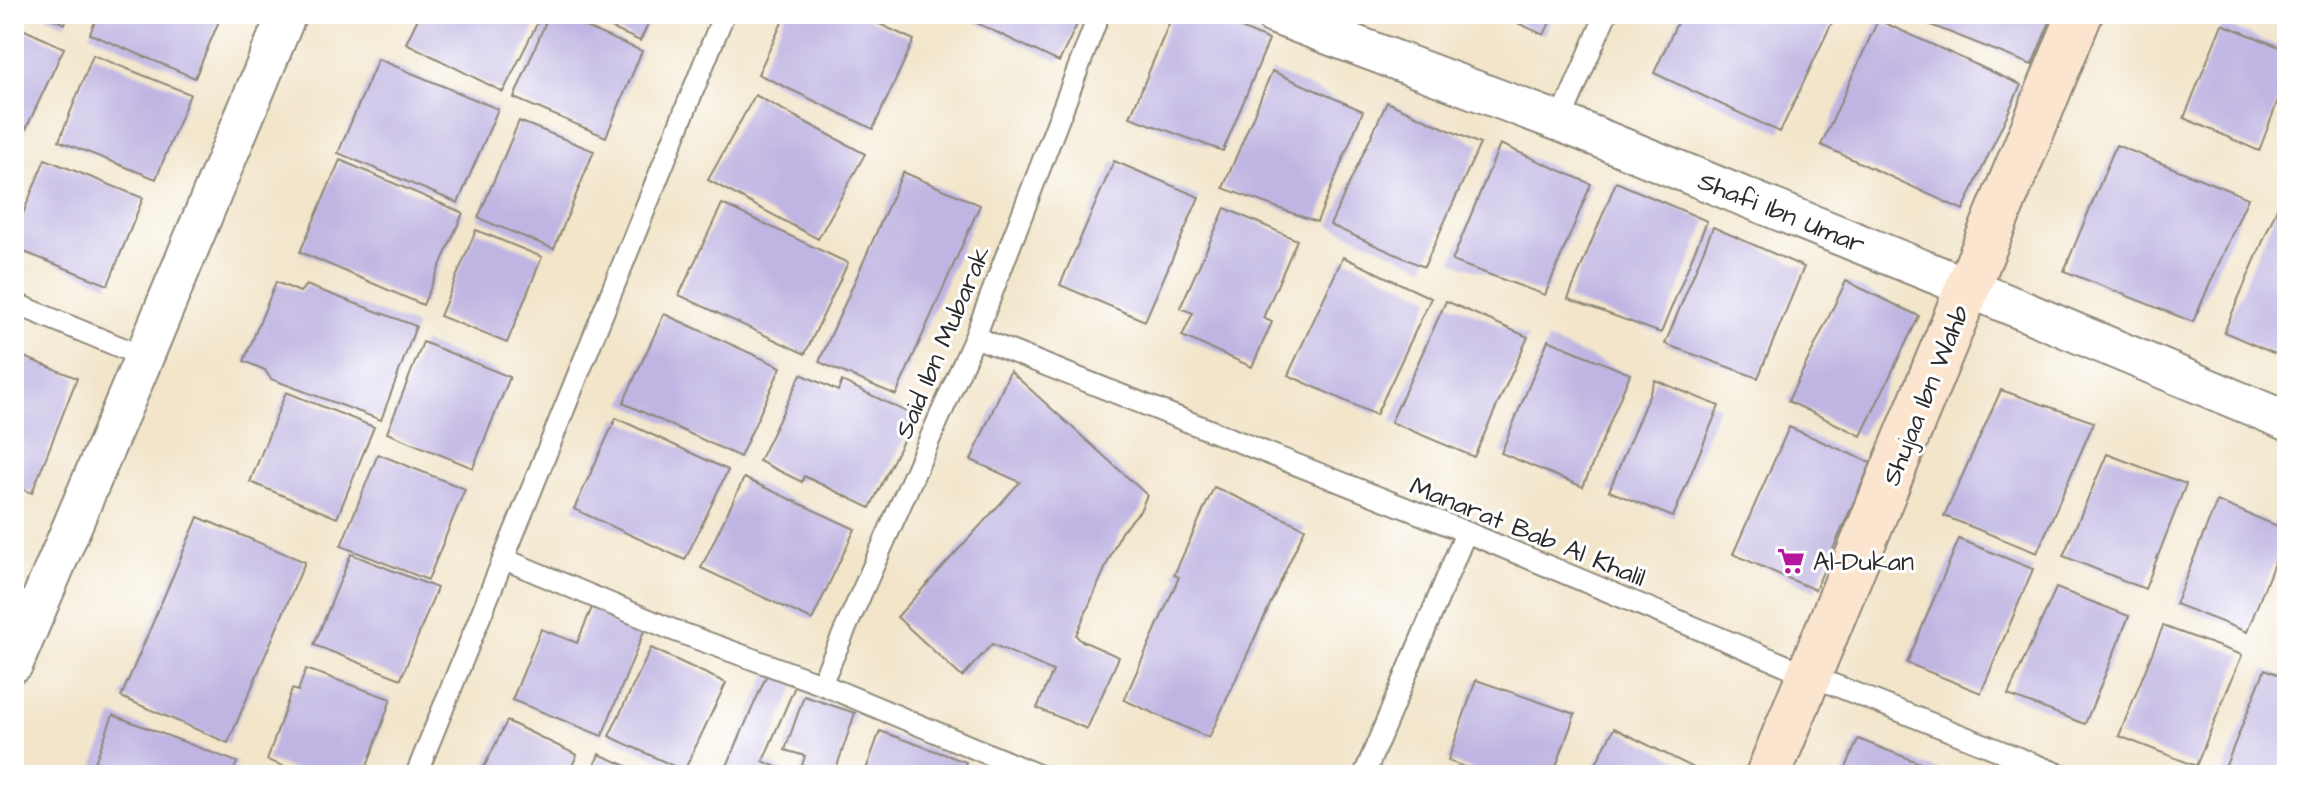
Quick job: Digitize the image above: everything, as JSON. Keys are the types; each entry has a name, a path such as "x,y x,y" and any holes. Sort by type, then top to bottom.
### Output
{"street":[{"path":"14,663 287,14"},
{"name":"Shafi Ibn Umar","path":"1273,14 1560,122 2287,421"},
{"name":"Shujaa Ibn Wahb","path":"1768,775 2080,14"}],"lane":[{"path":"416,775 724,14"},
{"name":"Said Ibn Mubarak","path":"821,684 975,337 1099,14"},
{"path":"1560,122 1606,14"},
{"path":"14,303 144,357"},
{"name":"Manarat Bab Al Khalil","path":"975,337 1466,532 1809,675 2061,775"},
{"path":"1364,775 1466,532"},
{"path":"504,559 673,630 821,684 1038,775"}],"building":[{"path":"42,14 69,14 65,24"},
{"path":"98,14 222,14 195,78 90,34"},
{"path":"420,14 542,14 503,92 406,43"},
{"path":"549,14 642,51 606,137 514,98"},
{"path":"580,14 653,14 640,41"},
{"path":"786,14 858,14 914,40 873,129 758,74"},
{"path":"958,14 1082,14 1059,62"},
{"path":"1173,14 1209,14 1269,40 1223,151 1130,117"},
{"path":"1498,14 1554,14 1544,35"},
{"path":"1681,14 1836,14 1780,132 1654,73"},
{"path":"1903,14 2053,14 2032,65"},
{"path":"1878,20 2021,85 1963,210 1821,145"},
{"path":"2222,24 2287,50 2287,76 2259,151 2184,118"},
{"path":"14,25 64,48 25,131 14,126"},
{"path":"93,55 190,94 156,179 59,141"},
{"path":"378,59 498,109 458,203 338,153"},
{"path":"1272,71 1363,111 1317,222 1223,188"},
{"path":"755,95 865,154 818,239 708,180"},
{"path":"1387,102 1480,144 1424,267 1330,225"},
{"path":"519,121 594,151 554,249 478,218"},
{"path":"14,143 23,147 14,169"},
{"path":"1500,144 1591,184 1545,295 1452,261"},
{"path":"2116,145 2248,198 2193,322 2064,271"},
{"path":"45,159 143,198 108,285 14,248 14,236"},
{"path":"340,160 463,213 423,305 300,252"},
{"path":"1114,161 1199,197 1145,321 1060,285"},
{"path":"903,172 980,205 896,395 819,362"},
{"path":"1616,182 1707,221 1661,333 1568,299"},
{"path":"722,204 848,263 805,354 679,295"},
{"path":"2278,206 2287,209 2287,359 2224,332"},
{"path":"1225,208 1297,240 1263,318 1272,322 1252,367 1182,336 1193,313 1180,308"},
{"path":"1713,227 1804,267 1758,378 1665,344"},
{"path":"476,230 542,257 507,343 440,316"},
{"path":"1343,257 1431,298 1376,415 1288,375"},
{"path":"1846,281 1919,316 1861,436 1788,401"},
{"path":"276,282 300,292 306,285 416,326 381,420 271,379 265,370 244,361"},
{"path":"1446,301 1528,337 1474,457 1391,422"},
{"path":"664,314 781,367 740,457 623,403"},
{"path":"1548,340 1630,374 1583,487 1501,453"},
{"path":"423,342 510,377 473,468 387,433"},
{"path":"14,353 77,378 32,493 14,486"},
{"path":"1010,371 1147,495 1140,511 1121,532 1076,635 1080,640 1119,657 1087,729 1037,708 1053,671 992,644 962,677 897,617 1020,482 971,460"},
{"path":"801,374 838,391 842,381 915,416 870,508 804,476 802,482 759,461"},
{"path":"1655,380 1719,406 1673,517 1609,491"},
{"path":"2001,390 2094,422 2037,553 1944,516"},
{"path":"286,392 374,427 337,518 250,482"},
{"path":"616,418 728,470 685,560 574,509"},
{"path":"1789,427 1871,463 1815,590 1733,554"},
{"path":"378,454 465,489 428,580 341,546"},
{"path":"2107,454 2186,484 2145,589 2063,556"},
{"path":"744,478 855,529 812,620 701,568"},
{"path":"1214,487 1305,528 1209,738 1124,700 1179,577 1174,575"},
{"path":"2217,501 2287,530 2247,632 2175,604"},
{"path":"198,517 305,562 228,743 121,697"},
{"path":"1959,539 2033,569 1981,693 1907,663"},
{"path":"351,554 437,588 401,679 314,645"},
{"path":"2056,588 2129,616 2085,724 2008,695"},
{"path":"593,605 646,626 602,736 512,700 541,629 577,643"},
{"path":"2163,626 2242,655 2196,766 2119,736"},
{"path":"651,648 726,683 684,771 609,736"},
{"path":"306,669 391,699 364,775 308,775 267,760 292,689 298,691"},
{"path":"2265,669 2287,678 2287,775 2222,775"},
{"path":"768,672 796,684 763,761 783,770 780,775 723,775"},
{"path":"1476,680 1575,714 1553,775 1487,775 1448,761"},
{"path":"804,696 855,713 834,775 799,775 805,756 785,750"},
{"path":"113,715 237,762 232,775 90,775"},
{"path":"507,721 577,755 568,775 480,775"},
{"path":"1614,728 1708,775 1590,775"},
{"path":"880,731 966,762 961,775 864,775"},
{"path":"1858,739 1951,775 1843,775"},
{"path":"599,754 648,775 590,775"}],"place":[{"name":"Al-Dukan","path":"1791,561"}]}
